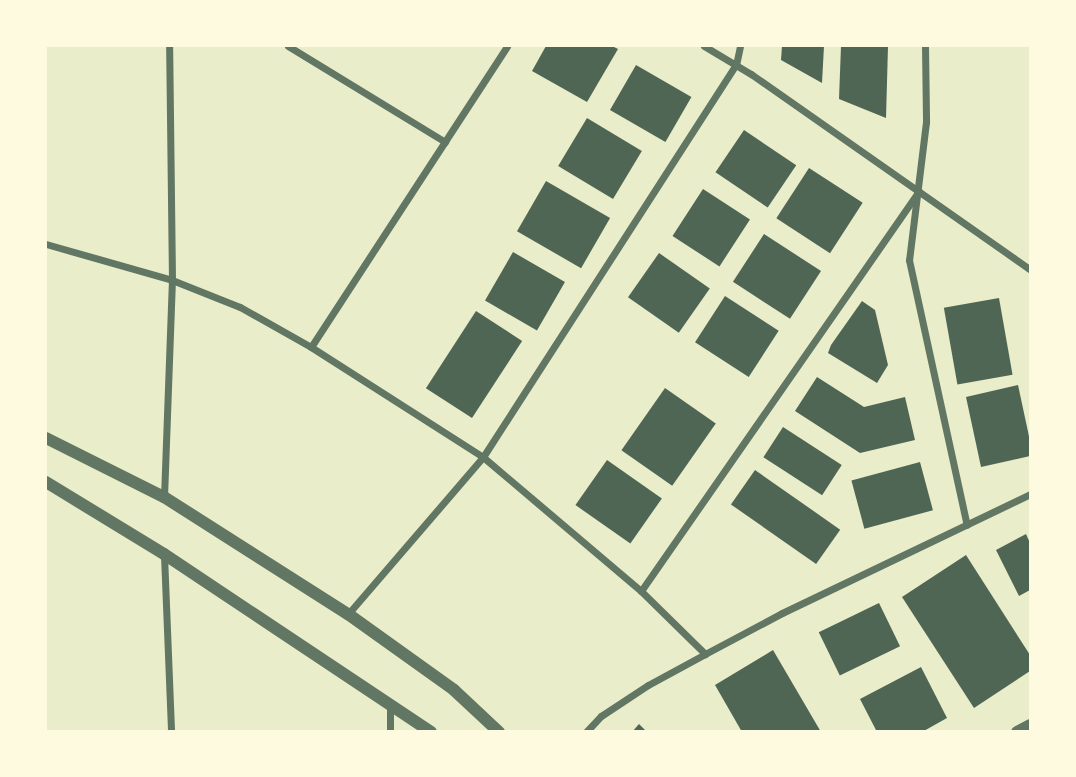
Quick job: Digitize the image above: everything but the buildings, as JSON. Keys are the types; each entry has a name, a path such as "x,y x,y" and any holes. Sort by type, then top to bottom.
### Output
{"street":[{"path":"164,498 172,280 169,46"},
{"path":"288,46 444,142"},
{"path":"311,347 507,46"},
{"path":"704,46 736,65 1031,269"},
{"path":"348,614 483,457 736,65 740,46"},
{"path":"925,46 926,122 909,260 967,525"},
{"path":"641,591 919,191"},
{"path":"46,244 172,280 240,307 311,347 483,457 641,591 705,654"},
{"path":"46,438 164,498 348,614 454,690 499,732"},
{"path":"46,482 164,555 390,702 431,732"},
{"path":"586,732 601,716 648,685 705,654 782,613 1031,494"},
{"path":"164,555 171,732"},
{"path":"390,702 390,732"},
{"path":"1017,732 1031,725"}]}
